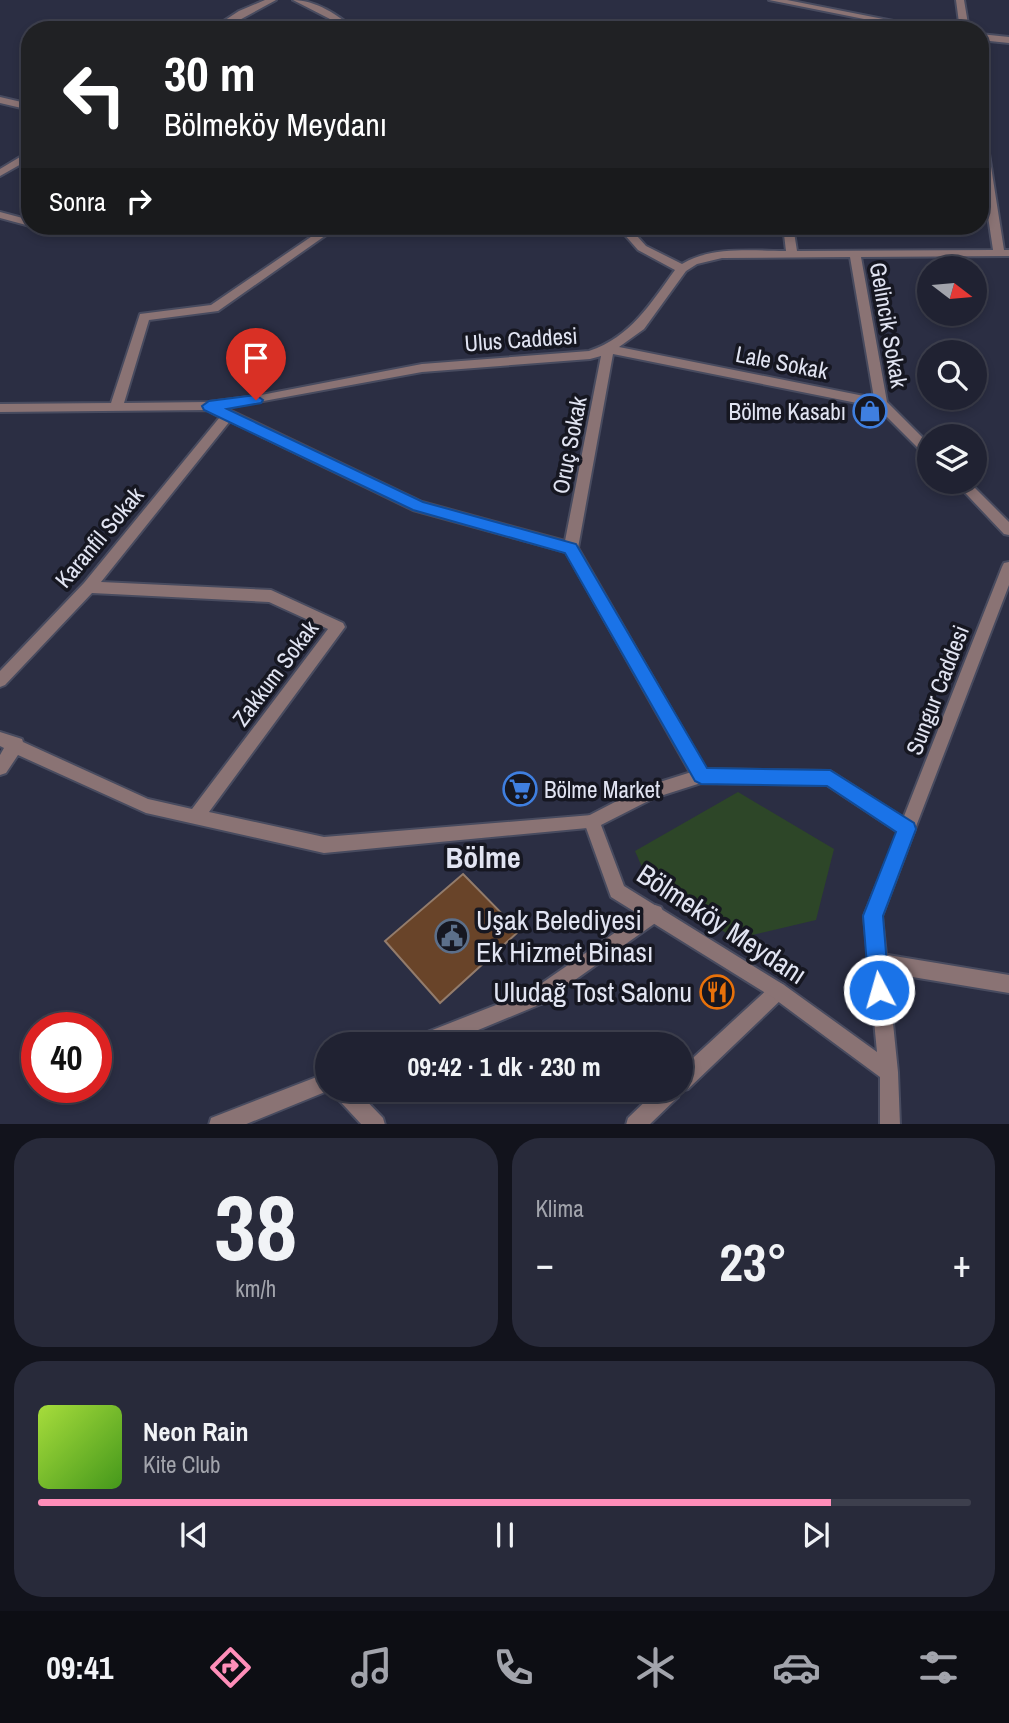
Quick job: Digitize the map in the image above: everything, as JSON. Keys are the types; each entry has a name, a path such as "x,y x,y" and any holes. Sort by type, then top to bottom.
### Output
{"street":[{"path":"229,21 272,0"},
{"path":"297,0 339,21"},
{"path":"773,0 886,21"},
{"path":"960,0 964,21"},
{"path":"989,38 1009,40"},
{"path":"0,100 21,105"},
{"path":"0,173 21,160"},
{"path":"630,235 642,248 682,269 693,262 722,255 1004,253 989,175"},
{"path":"0,215 21,221"},
{"path":"116,408 144,317 214,308 321,235"},
{"path":"789,235 792,254"},
{"name":"Gelincik Sokak","path":"855,254 881,404"},
{"name":"Ulus Caddesi","path":"0,408 209,406 256,400 422,368 590,355 608,349 640,326 682,269"},
{"name":"Lale Sokak","path":"608,349 881,404"},
{"name":"Oruç Sokak","path":"571,548 608,349"},
{"path":"881,404 917,439"},
{"path":"209,406 227,417 418,506 571,548 701,776"},
{"name":"Karanfil Sokak","path":"0,681 89,587 227,417"},
{"path":"973,494 1009,530"},
{"name":"Sungur Caddesi","path":"907,829 1009,567"},
{"name":"Zakkum Sokak","path":"89,587 271,596 338,628 196,817"},
{"path":"0,768 8,741 146,806 324,845 592,822 650,792 701,776 830,778 907,829 873,916 889,1072 890,1124"},
{"name":"Bölmeköy Meydanı","path":"592,822 617,891 778,991 889,1072"},
{"path":"451,1032 535,998 655,914"},
{"path":"876,962 1009,984"},
{"path":"693,1071 778,991"},
{"path":"221,1124 315,1087"},
{"path":"354,1102 375,1124"},
{"path":"636,1124 659,1102"}],"green space":[{"path":"738,792 834,849 816,920 735,939 648,881 635,851"}],"building":[{"name":"Uşak Belediyesi Ek Hizmet Binası","path":"463,874 519,931 440,1003 385,941"}],"place":[{"name":"Bölme Kasabı","path":"870,411"},
{"name":"Bölme Market","path":"520,789"},
{"name":"Uşak Belediyesi Ek Hizmet Binası","path":"452,936"},
{"name":"Uludağ Tost Salonu","path":"717,992"}],"district":[{"name":"Bölme","path":"483,857"}],"route":[{"path":"256,400 209,406 227,417 418,506 571,548 701,776 830,778 907,829 873,916 879,990"}]}
